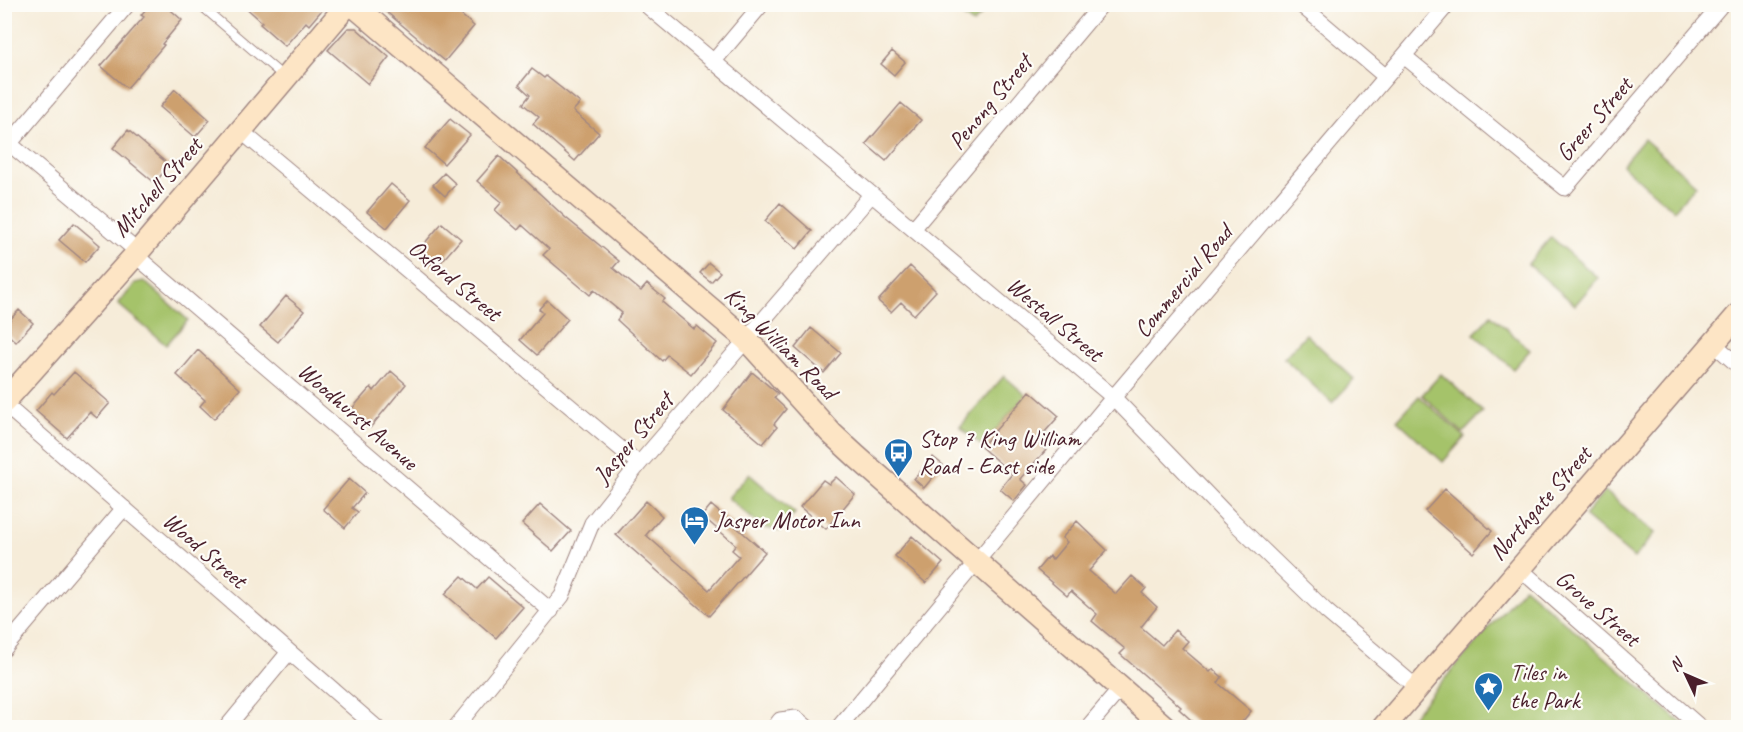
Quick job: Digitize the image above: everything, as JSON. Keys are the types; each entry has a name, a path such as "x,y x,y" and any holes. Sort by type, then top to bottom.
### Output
{"main road":[{"name":"Mitchell Street","path":"4,403 137,253 350,4"},
{"name":"King William Road","path":"350,4 746,339 831,433 1166,728"},
{"name":"Northgate Street","path":"1383,728 1738,315"}],"street":[{"path":"7,141 128,4"},
{"name":"Westall Street","path":"645,4 1113,398 1230,518 1326,611 1417,688"},
{"path":"714,61 762,4"},
{"name":"Penong Street","path":"913,229 1102,4"},
{"path":"1300,4 1386,77"},
{"name":"Commercial Road","path":"838,728 1113,398 1448,4"},
{"name":"Greer Street","path":"1404,56 1565,188 1722,4"},
{"name":"Oxford Street","path":"241,131 639,464"},
{"name":"Woodhurst Avenue","path":"7,141 551,611"},
{"name":"Jasper Street","path":"455,728 562,596 592,523 639,464 871,195"},
{"path":"1713,344 1738,365"},
{"name":"Wood Street","path":"4,403 377,728"},
{"path":"4,649 124,508"},
{"name":"Grove Street","path":"1520,569 1701,728"},
{"path":"226,728 289,652"},
{"path":"1088,728 1121,688"},
{"path":"774,728 780,720 796,718 808,728"}],"lane":[{"path":"199,4 286,79"}],"green space":[{"path":"949,5 990,5 973,24"},
{"path":"1644,139 1696,185 1674,210 1622,165"},
{"path":"1551,237 1598,278 1575,305 1528,264"},
{"path":"144,281 188,320 166,345 118,304 136,283"},
{"path":"1491,315 1530,350 1513,369 1474,334"},
{"path":"1306,334 1354,379 1332,403 1284,358"},
{"path":"1441,374 1483,412 1463,433 1422,395"},
{"path":"1004,376 1026,395 982,446 960,427"},
{"path":"1419,396 1465,437 1443,462 1397,420"},
{"path":"749,474 795,513 780,531 762,527 728,498"},
{"path":"1605,491 1655,533 1634,558 1584,516"},
{"path":"1524,587 1686,727 1403,727"}],"building":[{"path":"150,4 164,4 182,20 127,88 101,66 144,17 141,15"},
{"path":"242,4 327,4 309,25 306,22 285,46"},
{"path":"377,4 448,4 474,26 445,61"},
{"path":"348,28 356,28 389,57 368,84 328,50"},
{"path":"892,51 905,62 894,75 881,64"},
{"path":"532,69 544,78 546,76 580,103 573,111 599,133 575,161 533,124 539,117 523,104 530,95 519,85"},
{"path":"175,89 210,120 195,137 160,107"},
{"path":"901,103 921,120 886,161 866,144"},
{"path":"450,119 470,135 444,164 425,148"},
{"path":"128,130 169,165 155,183 113,148"},
{"path":"499,156 566,218 619,261 613,268 641,291 647,284 665,299 662,302 694,329 697,326 717,343 691,374 667,355 662,361 617,320 622,313 594,290 590,295 543,255 549,249 522,225 518,230 495,210 502,202 477,181"},
{"path":"444,173 456,184 445,196 433,185"},
{"path":"391,184 410,200 387,228 367,212"},
{"path":"780,203 812,231 797,249 765,221"},
{"path":"74,223 100,245 85,262 59,240"},
{"path":"442,223 461,239 436,268 417,252"},
{"path":"709,263 720,272 711,282 700,273"},
{"path":"910,266 936,291 914,315 901,302 891,312 878,301"},
{"path":"286,296 304,311 278,342 260,327"},
{"path":"547,300 568,319 537,355 520,340 543,313 539,309"},
{"path":"19,310 33,323 16,342 4,331 4,326"},
{"path":"811,328 841,353 824,373 795,348"},
{"path":"198,350 240,389 214,419 200,406 205,400 177,375"},
{"path":"391,371 406,384 370,428 350,411 371,387 374,391"},
{"path":"74,372 110,403 97,418 90,412 67,438 36,411"},
{"path":"752,372 778,394 774,398 786,409 774,424 777,427 763,444 723,410"},
{"path":"1030,391 1059,416 1036,442 1046,450 1020,479 1027,485 1014,501 1000,489 1012,474 981,447"},
{"path":"933,457 943,465 924,488 914,479"},
{"path":"836,477 855,494 826,529 800,507 823,480 829,484"},
{"path":"349,479 365,493 352,508 358,512 345,528 323,509"},
{"path":"1445,489 1492,531 1473,553 1425,511"},
{"path":"646,501 662,516 646,535 709,590 739,556 732,550 736,545 702,516 711,505 765,552 709,616 616,535"},
{"path":"540,504 571,531 553,551 522,524"},
{"path":"1077,521 1107,550 1089,571 1116,594 1132,576 1146,588 1142,593 1157,607 1141,627 1162,645 1175,630 1188,641 1182,648 1210,672 1213,669 1222,677 1218,683 1251,711 1237,728 1200,728 1179,709 1181,707 1120,654 1125,649 1092,621 1097,614 1071,591 1067,596 1037,570 1049,556 1052,560 1067,542 1062,538"},
{"path":"912,536 943,563 926,583 895,556"},
{"path":"462,576 477,589 488,577 523,607 496,638 445,594"}],"place":[{"name":"Stop 7 King William Road - East side","path":"898,478"},
{"name":"Jasper Motor Inn","path":"694,546"},
{"name":"Tiles in the Park","path":"1489,712"}]}
